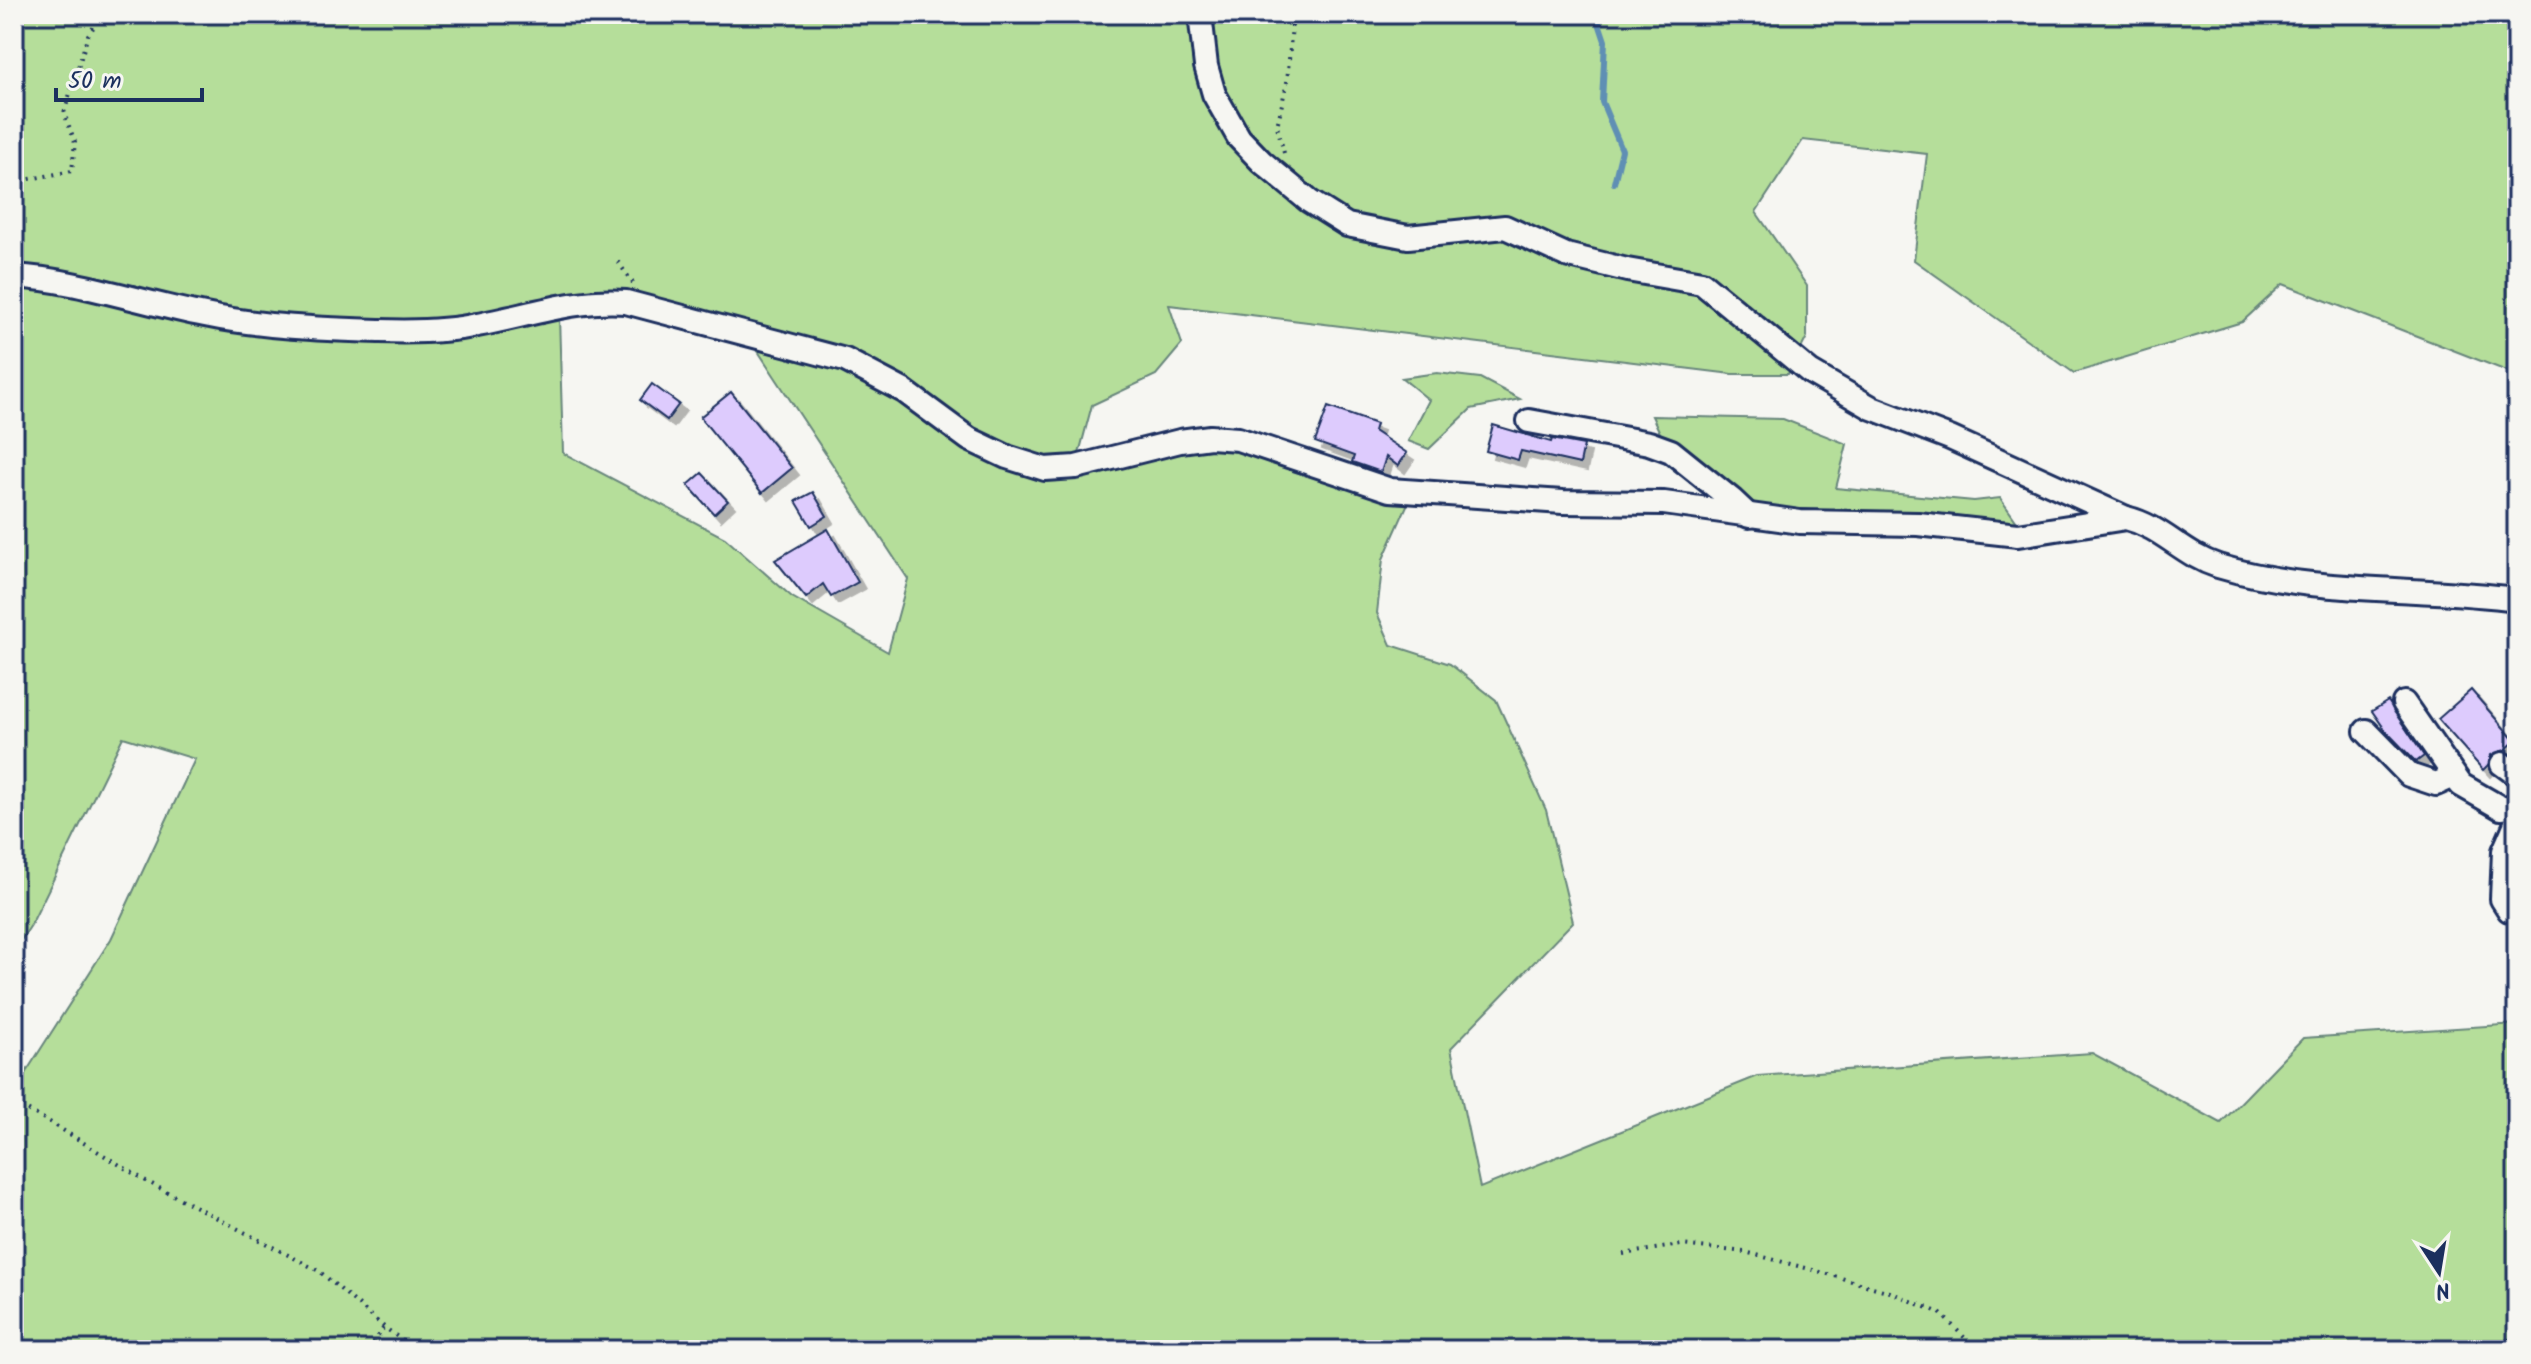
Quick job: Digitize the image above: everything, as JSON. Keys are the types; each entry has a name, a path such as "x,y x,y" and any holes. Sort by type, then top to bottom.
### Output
{"street":[{"path":"1200,14 1206,66 1214,94 1239,138 1262,162 1309,201 1347,225 1408,237 1505,227 1566,255 1702,283 1810,372 1872,408 1950,438 2150,526 2184,552 2217,566 2276,578 2346,586 2517,599"},
{"path":"14,276 87,288 206,316 266,324 382,331 430,331 473,326 577,302 626,302 845,360 904,391 969,439 1007,457 1045,469 1076,467 1180,441 1224,438 1238,439 1390,490 1563,502 1664,503 1800,522 1918,524 2018,535 2126,518"},
{"path":"1529,421 1649,443 1671,451 1750,517"},
{"path":"2404,703 2461,785 2501,808 2517,806"},
{"path":"2366,731 2409,775 2436,784 2454,776"},
{"path":"2517,821 2504,851 2502,899 2509,910 2517,912"}],"path":[{"path":"14,182 72,171 75,142 64,113 88,35 103,14"},
{"path":"1286,158 1277,126 1287,82 1293,14"},
{"path":"14,1103 146,1181 319,1271 415,1350"},
{"path":"1623,1254 1681,1245 1745,1252 1817,1271 1890,1292 1940,1313 1968,1341 1970,1350"},
{"path":"369,1350 384,1327"},
{"path":"2496,1350 2517,1334"}],"green space":[{"path":"14,14 2517,14 2517,375 2283,284 2242,322 2074,373 1914,260 1927,154 1803,140 1756,212 1807,286 1807,337 1788,374 1732,374 1169,305 1182,344 1156,375 1092,405 1077,461 1060,463 1001,450 908,388 642,300 476,321 307,323 14,272 14,177 21,175 14,130"},
{"path":"14,283 256,331 559,316 563,453 725,538 792,597 888,652 908,579 752,342 854,371 1026,470 1222,444 1409,501 1383,559 1377,613 1391,645 1450,664 1496,700 1546,810 1573,922 1451,1048 1480,1188 1758,1076 2092,1053 2221,1123 2303,1038 2517,1024 2517,1350 14,1350 14,1091 111,939 195,759 123,737 31,925 14,951"},
{"path":"1437,373 1480,378 1520,399 1471,409 1429,449 1408,441 1429,400 1402,378"},
{"path":"1652,416 1783,419 1847,444 1836,488 1974,501 2000,498 2021,528 1805,516 1754,508 1722,486 1661,435"}],"building":[{"path":"652,384 679,404 667,420 640,400"},
{"path":"731,392 792,468 762,493 700,417"},
{"path":"1328,407 1376,424 1374,431 1407,453 1398,466 1386,457 1381,472 1352,462 1354,456 1315,442"},
{"path":"1493,425 1551,442 1552,439 1584,445 1580,464 1521,451 1518,460 1486,451"},
{"path":"702,473 728,501 714,514 688,485"},
{"path":"813,492 827,516 811,526 796,501"},
{"path":"828,529 858,582 831,597 823,584 806,598 775,560"},
{"path":"2471,690 2515,741 2505,750 2491,755 2483,770 2438,719"},
{"path":"2388,701 2424,756 2416,762 2386,731 2372,711"}],"waterway":[{"path":"1596,14 1605,41 1602,102 1622,150 1614,183"}]}
